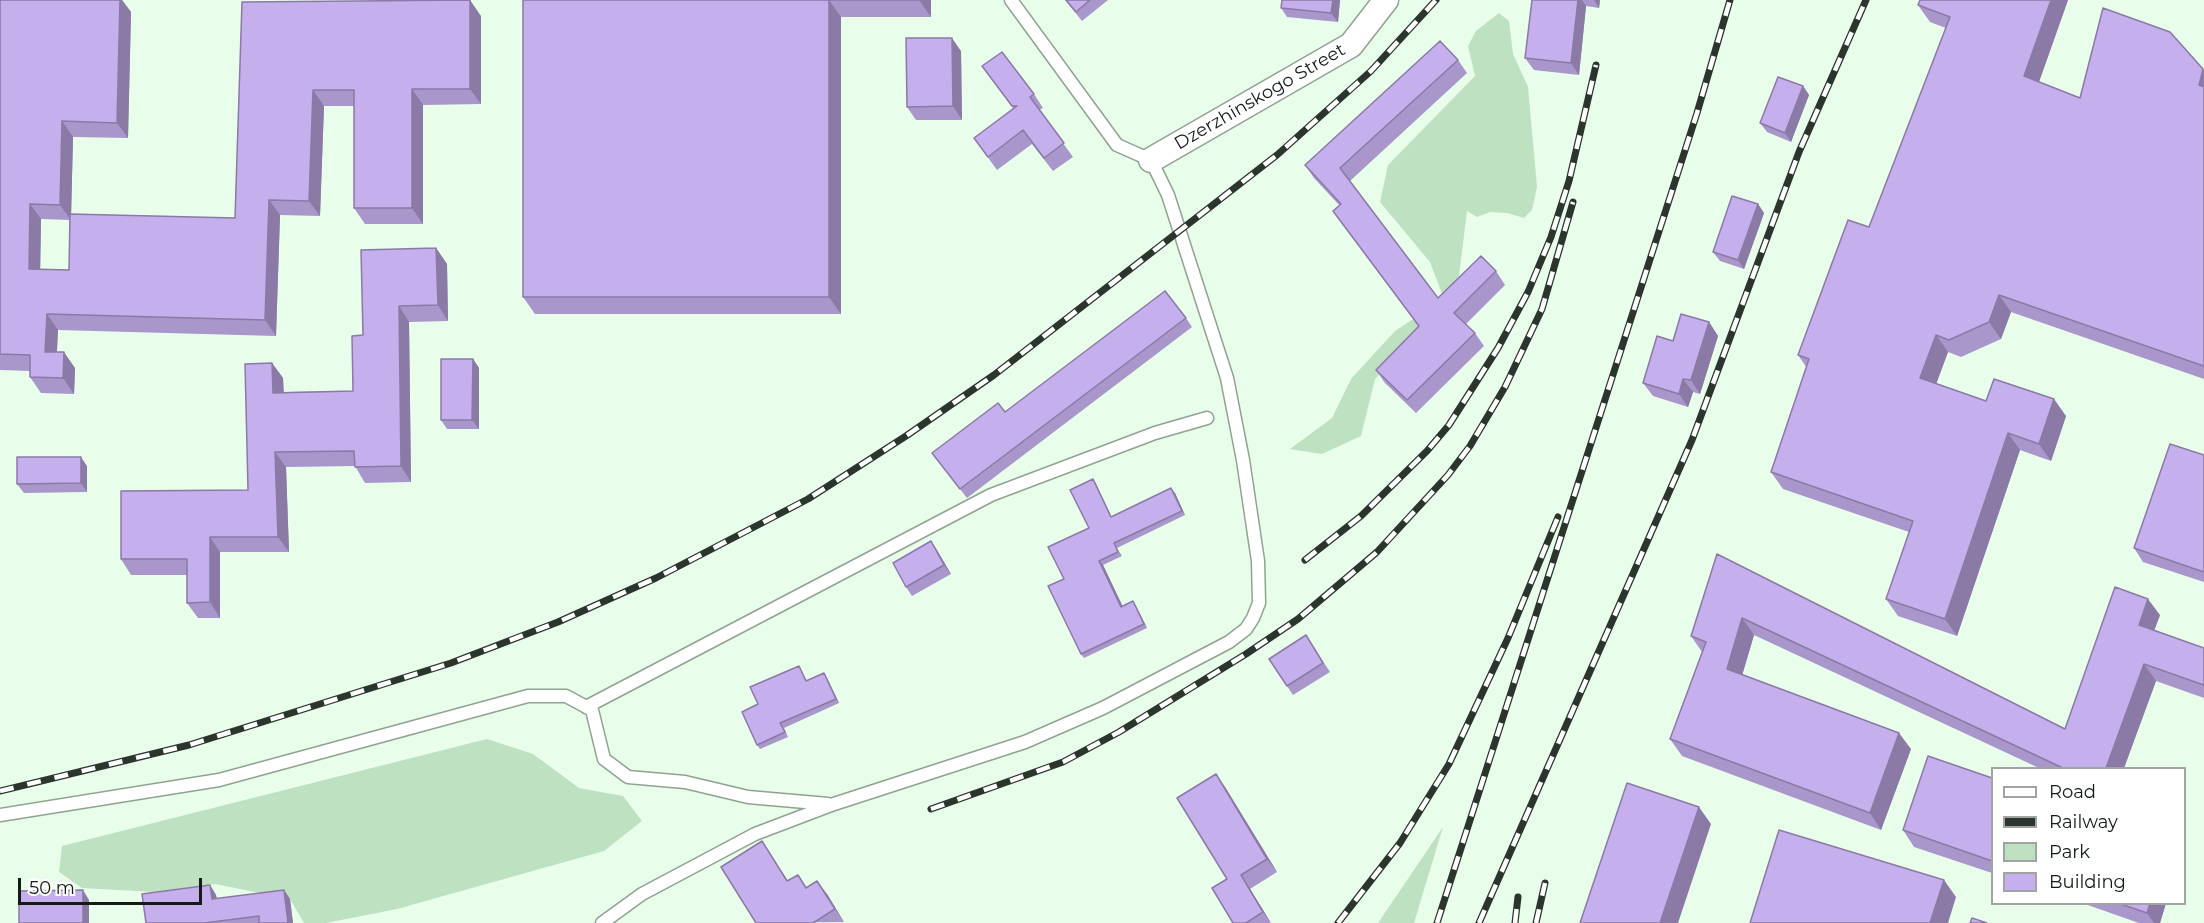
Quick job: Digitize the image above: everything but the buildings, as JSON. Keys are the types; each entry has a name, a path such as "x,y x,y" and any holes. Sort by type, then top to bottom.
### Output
{"street":[{"name":"Dzerzhinskogo Street","path":"1151,160 1351,45 1386,0"}],"lane":[{"path":"602,923 642,894 720,850 755,834 834,804 981,757 1066,725 1229,642 1245,629 1253,618 1259,603 1258,561 1243,460 1227,378 1180,230 1151,160 1117,145 1011,0"},
{"path":"586,707 991,495 1155,433 1207,418"},
{"path":"0,815 219,780 528,696 566,696 592,710 604,759 628,777 686,782 748,797 834,804"}],"green space":[{"path":"1499,13 1509,21 1513,54 1528,87 1537,187 1532,210 1524,218 1507,213 1490,212 1477,217 1467,211 1456,300 1375,379 1361,436 1322,454 1290,449 1332,418 1351,379 1395,331 1444,299 1430,262 1380,202 1388,165 1475,76 1468,46 1476,31"},
{"path":"487,739 533,754 579,788 623,796 642,821 604,851 397,909 326,923 304,923 290,899 215,884 154,892 82,888 59,872 62,846"},
{"path":"1443,827 1414,923 1378,923"}],"railway":[{"path":"0,791 189,745 451,663 558,622 656,578 808,499 906,436 994,375 1277,155 1371,71 1436,0"},
{"path":"1437,923 1697,113 1730,0"},
{"path":"1479,923 1692,440 1799,152 1866,0"},
{"path":"1305,560 1361,516 1427,451 1449,425 1498,348 1528,292 1551,237 1569,181 1596,65"},
{"path":"931,809 1063,762 1119,732 1246,654 1298,619 1377,552 1448,475 1470,446 1505,387 1542,309 1573,202"},
{"path":"1338,923 1400,843 1449,764 1508,638 1558,517"},
{"path":"1536,923 1545,883"},
{"path":"1515,923 1518,897"}]}
